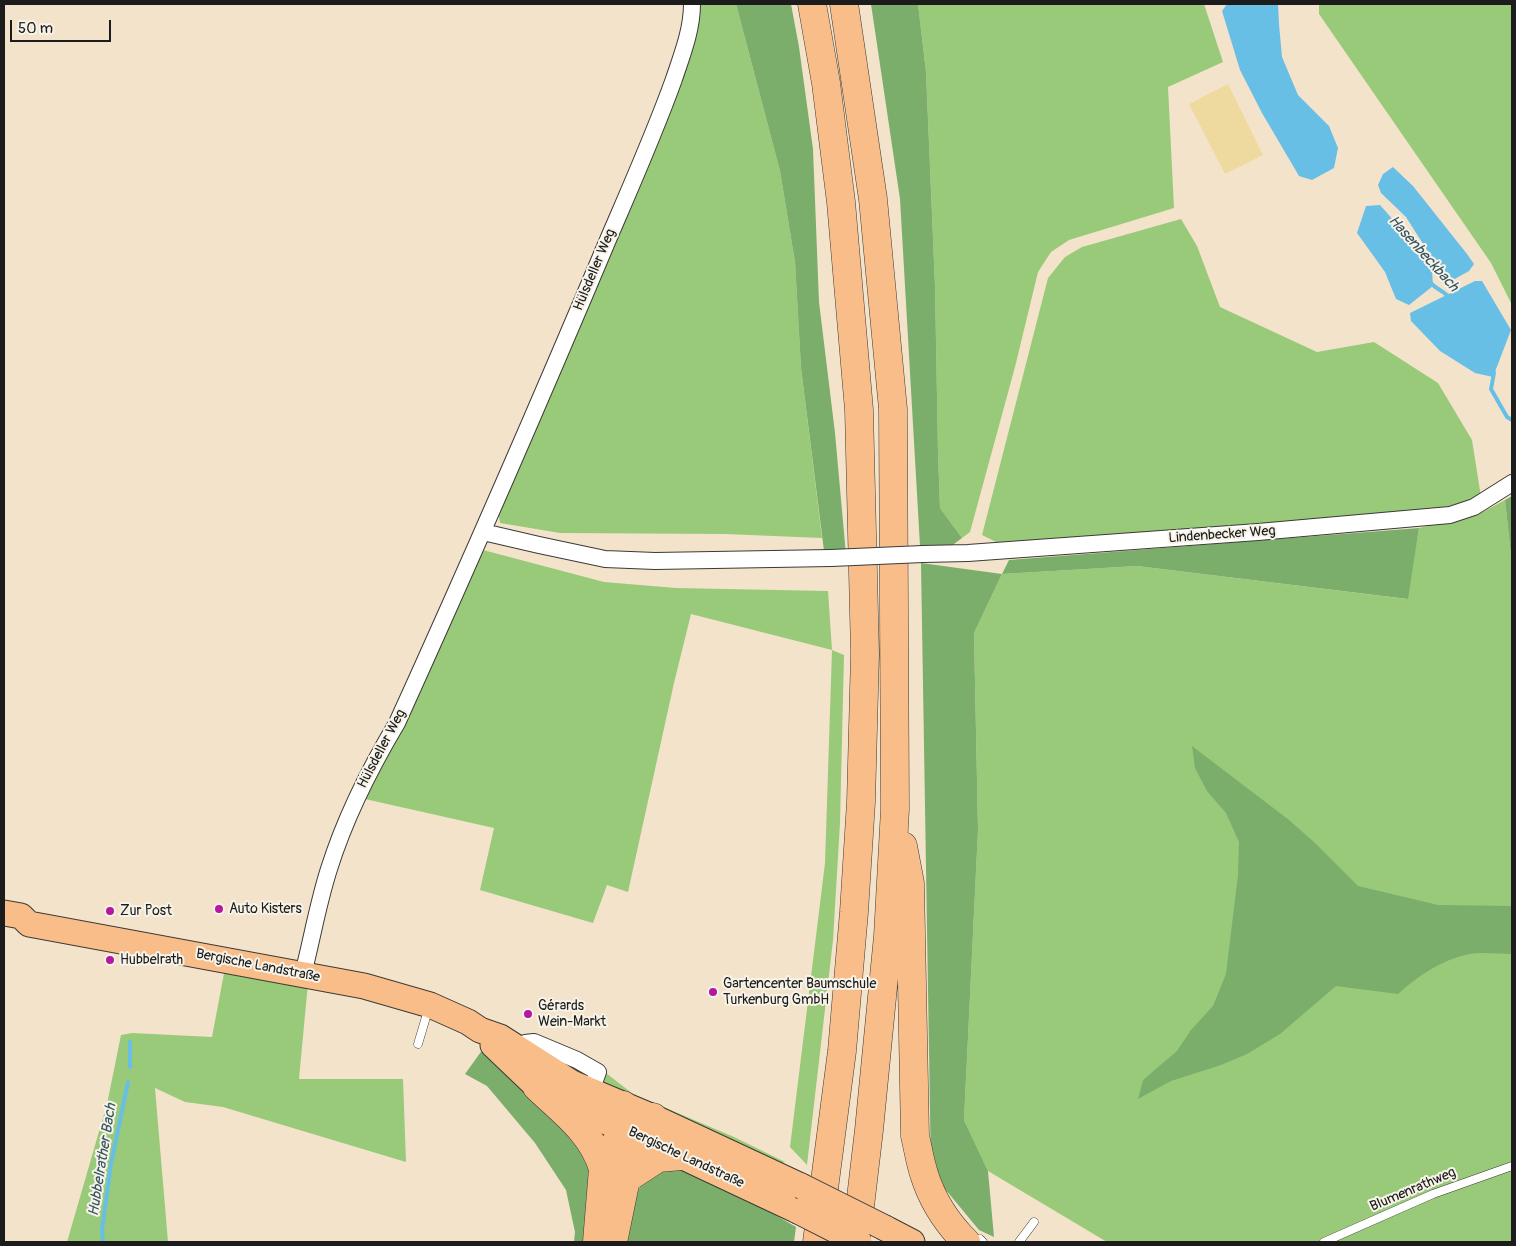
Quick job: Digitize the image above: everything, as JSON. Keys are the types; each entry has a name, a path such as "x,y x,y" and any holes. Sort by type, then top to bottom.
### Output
{"highway":[{"path":"812,4 826,83 841,202 859,410 865,654 861,802 854,912 842,1052 817,1242"},
{"path":"844,4 873,199 893,409 895,809 888,936 857,1242"},
{"path":"895,809 910,883 915,1136 924,1174 936,1202 952,1228 976,1241"},
{"path":"544,1090 585,1133 614,1174"},
{"path":"613,1242 614,1174 612,1148 634,1122"},
{"path":"597,1242 601,1204 614,1174 658,1158 681,1156"}],"main road":[{"name":"Bergische Landstraße","path":"4,913 20,916 29,924 364,986 430,1005 468,1022 480,1030 488,1041 518,1058 591,1092 681,1156 798,1211 857,1242"},
{"name":"Bergische Landstraße","path":"4,927 18,929 29,924"},
{"name":"Bergische Landstraße","path":"518,1058 544,1090 576,1110 634,1122 801,1186 912,1242"},
{"path":"544,1090 572,1099 586,1098 591,1092"}],"street":[{"name":"Hülsdeller Weg","path":"303,974 325,880 343,830 357,796 397,724 484,532 665,105 686,43 692,4"},
{"name":"Lindenbecker Weg","path":"484,532 539,546 605,559 831,558 978,552 1249,533 1450,515 1474,507 1512,482"}],"lane":[{"path":"418,1044 430,1005"},
{"name":"Blumenrathweg","path":"1324,1242 1433,1194 1512,1166"},
{"path":"1019,1242 1034,1222"}],"green space":[{"path":"697,4 736,4 780,171 795,262 801,368 822,538 725,534 560,533 500,523 498,511"},
{"path":"736,4 791,4 813,149 819,302 835,433 846,555 824,551 801,368 795,262 780,171"},
{"path":"871,4 918,4 926,72 935,286 940,508 962,538 950,547 920,546 900,199"},
{"path":"918,4 1204,4 1223,62 1168,87 1174,208 1069,240 1051,252 1038,272 1015,367 970,532 962,538 940,508 935,286 926,72"},
{"path":"1319,4 1512,4 1512,305 1491,263 1319,14"},
{"path":"1181,219 1197,246 1220,307 1317,352 1374,342 1438,383 1472,440 1481,497 1417,515 1000,544 982,535 1048,278 1065,257 1082,247"},
{"path":"1512,496 1512,565 1505,500"},
{"path":"1505,500 1512,565 1512,1242 1107,1242 988,1171 964,1120 978,830 974,633 1002,574 1137,566 1407,599 1419,528 1483,512"},
{"path":"1419,528 1408,599 1137,566 1002,574 1009,560"},
{"path":"483,550 604,582 676,588 828,591 832,650 691,614 628,892 607,885 593,923 480,890 494,828 365,799 421,691 435,654"},
{"path":"921,563 1002,574 974,633 978,830 964,1120 988,1171 994,1237 979,1230 931,1172"},
{"path":"832,650 844,655 840,823 833,940 807,1165 790,1147 825,863"},
{"path":"1192,746 1289,820 1358,886 1438,905 1512,906 1512,954 1474,953 1449,960 1430,969 1398,994 1336,986 1280,1034 1247,1054 1221,1065 1171,1081 1138,1099 1143,1080 1177,1051 1191,1030 1213,1006 1226,974 1238,875 1239,842 1226,813 1207,791 1195,768"},
{"path":"225,968 308,983 299,1079 403,1079 406,1162 223,1107 185,1102 155,1088 168,1242 67,1242 107,1104 121,1035 132,1033 212,1037"},
{"path":"483,1049 592,1152 592,1242 574,1242 575,1232 566,1190 535,1143 487,1086 465,1074"},
{"path":"606,1073 633,1094 734,1137 785,1162 782,1163 603,1083"},
{"path":"674,1166 717,1181 796,1227 794,1242 626,1242 638,1191 644,1178"}],"sand":[{"path":"1228,84 1263,155 1225,174 1189,104"}],"water":[{"path":"1227,4 1278,4 1282,57 1298,95 1329,126 1338,148 1334,168 1312,180 1299,176 1262,113 1240,70 1222,11"},
{"path":"1393,167 1413,186 1467,254 1474,264 1469,271 1453,280 1444,277 1406,217 1381,193 1378,185 1383,174"},
{"path":"1380,205 1403,231 1432,270 1433,286 1409,305 1396,299 1385,272 1357,233 1366,206"},
{"path":"1475,281 1482,281 1511,330 1493,377 1475,373 1440,351 1411,321 1410,313"}],"waterway":[{"name":"Hasenbeckbach","path":"1430,282 1449,298"},
{"name":"Hasenbeckbach","path":"1493,371 1491,389 1507,417 1512,420"},
{"name":"Hubbelrather Bach","path":"130,1042 130,1067"},
{"name":"Hubbelrather Bach","path":"103,1242 102,1230 111,1164 128,1082"}],"place":[{"name":"Auto Kisters","path":"219,909"},
{"name":"Zur Post","path":"110,911"},
{"name":"Hubbelrath","path":"110,960"},
{"name":"Gartencenter Baumschule Turkenburg GmbH","path":"713,992"},
{"name":"Gérards Wein-Markt","path":"528,1014"}]}
